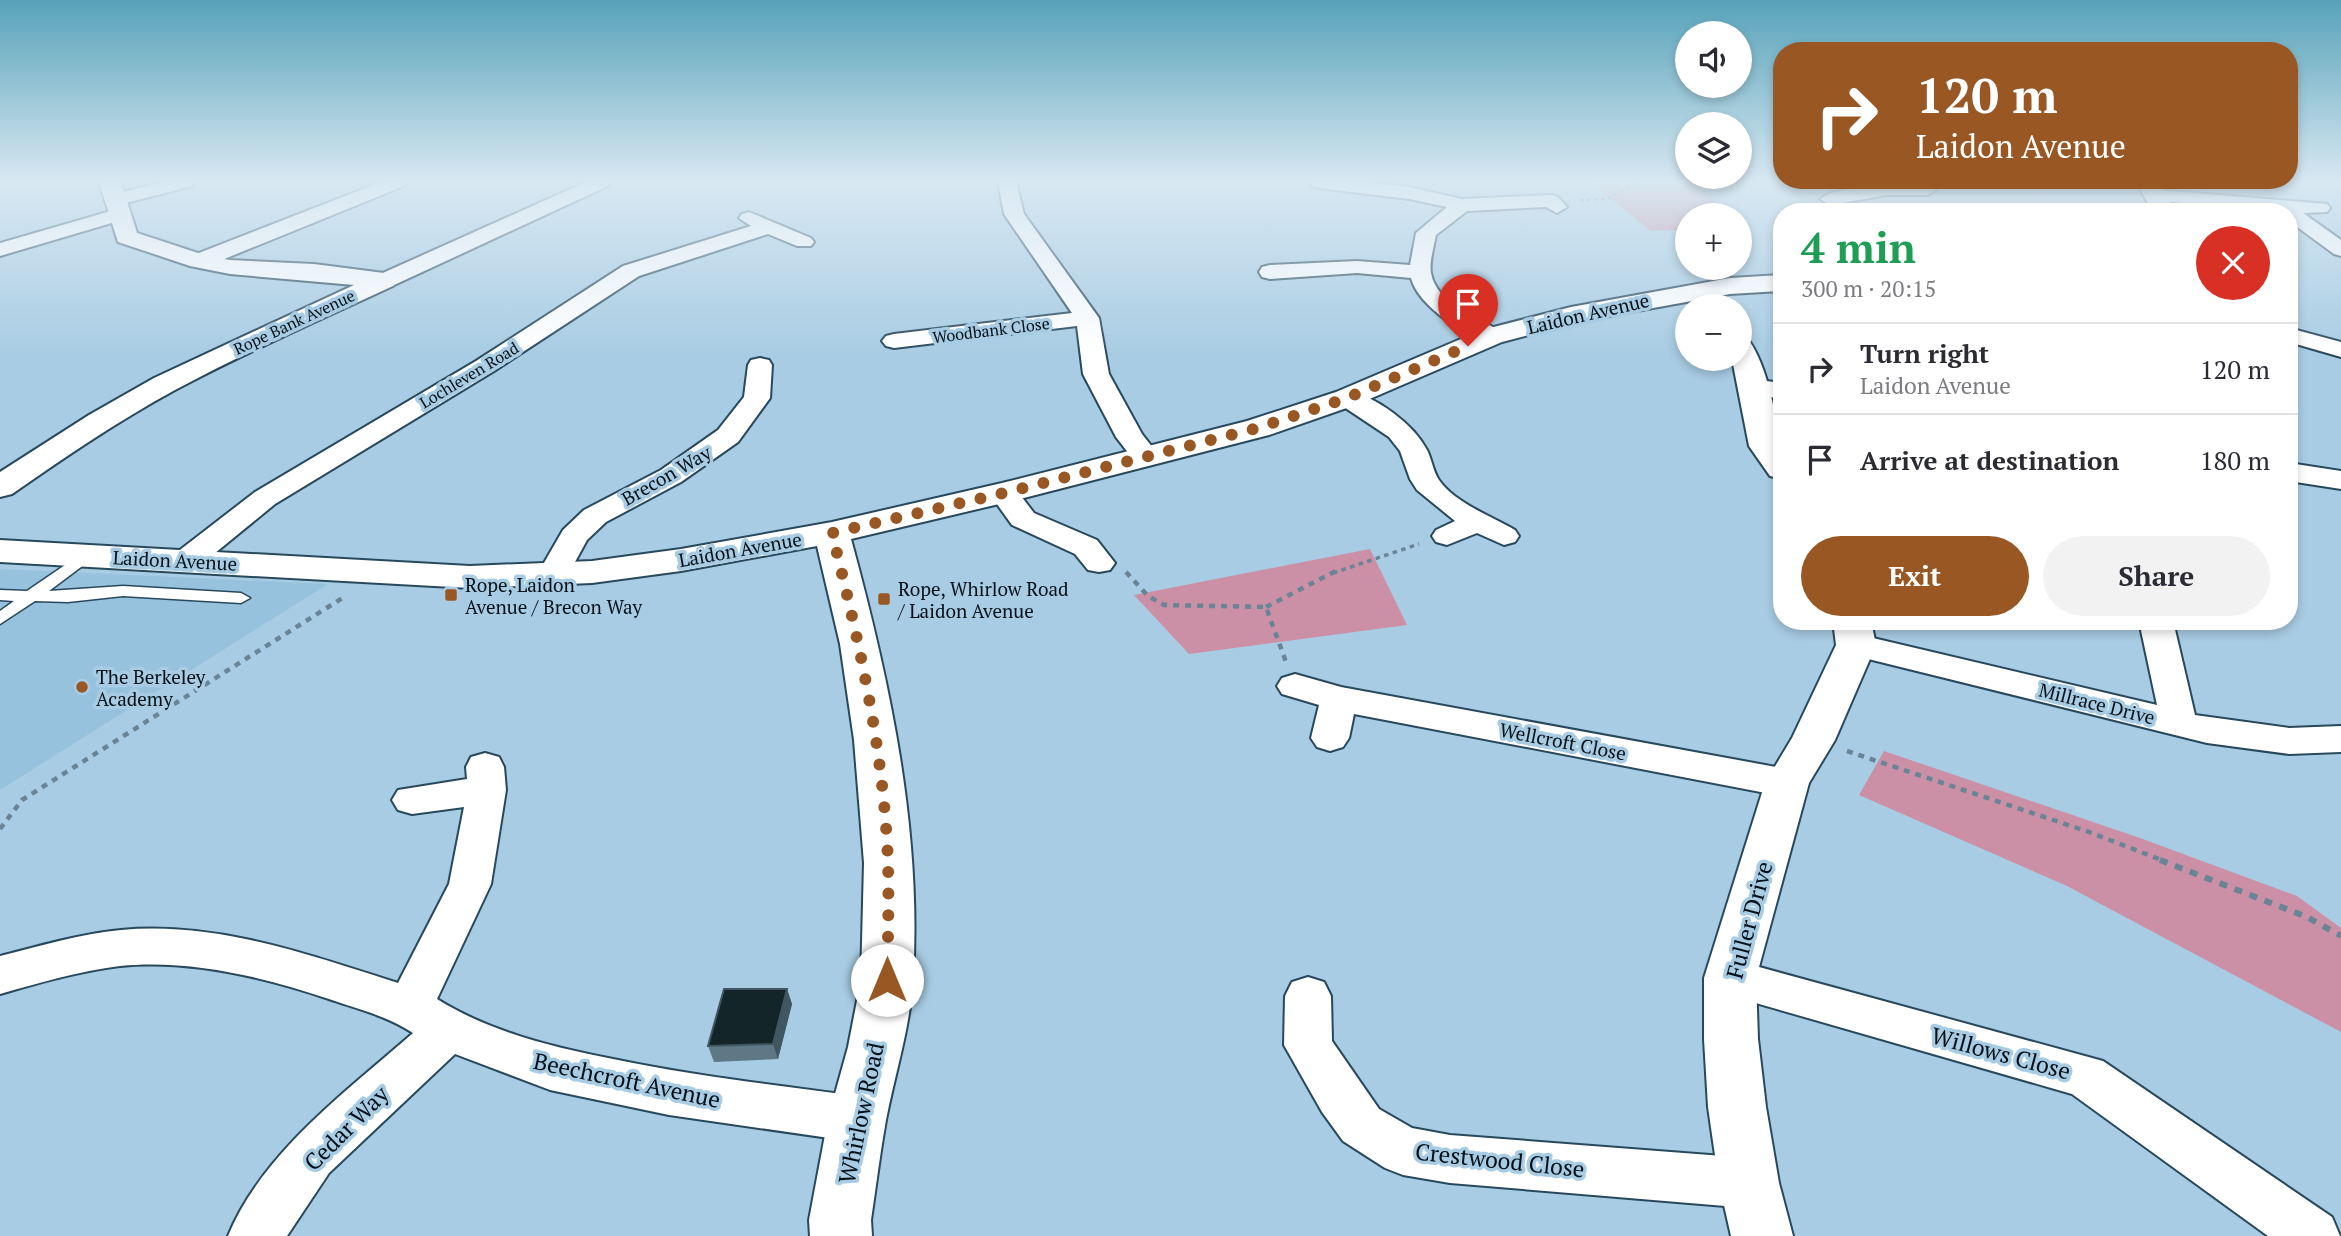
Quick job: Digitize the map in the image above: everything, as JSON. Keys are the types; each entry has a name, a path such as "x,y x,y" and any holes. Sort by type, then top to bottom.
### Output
{"street":[{"path":"0,250 23,240"},
{"path":"134,240 199,261 230,267 314,272 384,281"},
{"path":"199,261 252,240"},
{"name":"Rope Bank Avenue","path":"0,487 136,400 214,360 475,240"},
{"name":"Lochleven Road","path":"187,560 265,498 310,468 485,366 631,271 713,240"},
{"name":"Lochleven Road","path":"799,240 804,242"},
{"path":"1032,240 1087,318 1096,374 1130,437 1146,457"},
{"path":"1425,240 1420,272 1423,284 1436,302 1492,336"},
{"path":"1271,273 1357,267 1420,272"},
{"name":"Laidon Avenue","path":"1703,294 1730,286 1773,284"},
{"name":"Laidon Avenue","path":"0,551 470,577 552,575 669,562 832,533 1004,493 1258,428 1347,398 1492,336 1580,313 1675,301"},
{"name":"Woodbank Close","path":"894,341 1087,318"},
{"path":"2298,338 2341,350"},
{"name":"Brecon Way","path":"552,575 574,536 594,516 671,476 728,436 757,398 761,365"},
{"path":"1748,371 1765,446 1773,457"},
{"path":"1751,387 1773,390"},
{"path":"1347,398 1400,434 1414,452 1421,476 1431,489 1492,529 1447,536"},
{"path":"2298,473 2341,480"},
{"path":"1004,493 1023,519 1098,550"},
{"name":"Whirlow Road","path":"832,533 860,644 876,740 888,863 887,980 876,1047 857,1119 840,1220 841,1236"},
{"path":"2158,630 2179,724"},
{"name":"Millrace Drive","path":"1854,633 2179,724 2289,741 2341,739"},
{"name":"Fuller Drive","path":"1762,1236 1749,1183 1737,1107 1731,1039 1730,978 1787,783 1813,740 1854,633"},
{"name":"Wellcroft Close","path":"1295,686 1339,699 1787,783"},
{"path":"1330,738 1339,699"},
{"path":"412,800 486,778 470,884 429,1018"},
{"name":"Beechcroft Avenue","path":"0,975 77,955 121,948 201,950 286,966 429,1018 550,1069 668,1093 857,1119"},
{"name":"Willows Close","path":"1730,978 2086,1076 2313,1236"},
{"name":"Crestwood Close","path":"1308,996 1308,1045 1339,1096 1361,1125 1403,1151 1450,1159 1749,1183"},
{"name":"Cedar Way","path":"255,1236 311,1156 429,1018"}],"lane":[{"path":"0,619 87,555"},
{"path":"0,595 68,597 123,591 242,598"}],"path":[{"path":"1098,550 1124,569 1148,596 1164,605 1266,607 1345,566 1447,536"},
{"path":"0,828 22,800 386,571"},
{"path":"1266,607 1295,686"},
{"path":"1813,740 2089,832 2307,917 2341,936"}],"shaded area":[{"path":"1370,549 1407,625 1189,654 1134,595"},
{"name":"The Berkeley Academy","path":"0,569 328,584 0,790"},
{"path":"1884,751 2140,838 2297,896 2341,928 2341,1032 2067,886 1859,795"}],"building":[{"path":"724,989 787,989 773,1044 708,1046"}],"place":[{"name":"Rope, Laidon Avenue / Brecon Way","path":"451,595"},
{"name":"Rope, Whirlow Road / Laidon Avenue","path":"884,599"},
{"name":"The Berkeley Academy","path":"82,687"}],"route":[{"path":"887,980 888,863 876,740 860,644 832,533 1004,493 1258,428 1347,398 1468,346"}]}
